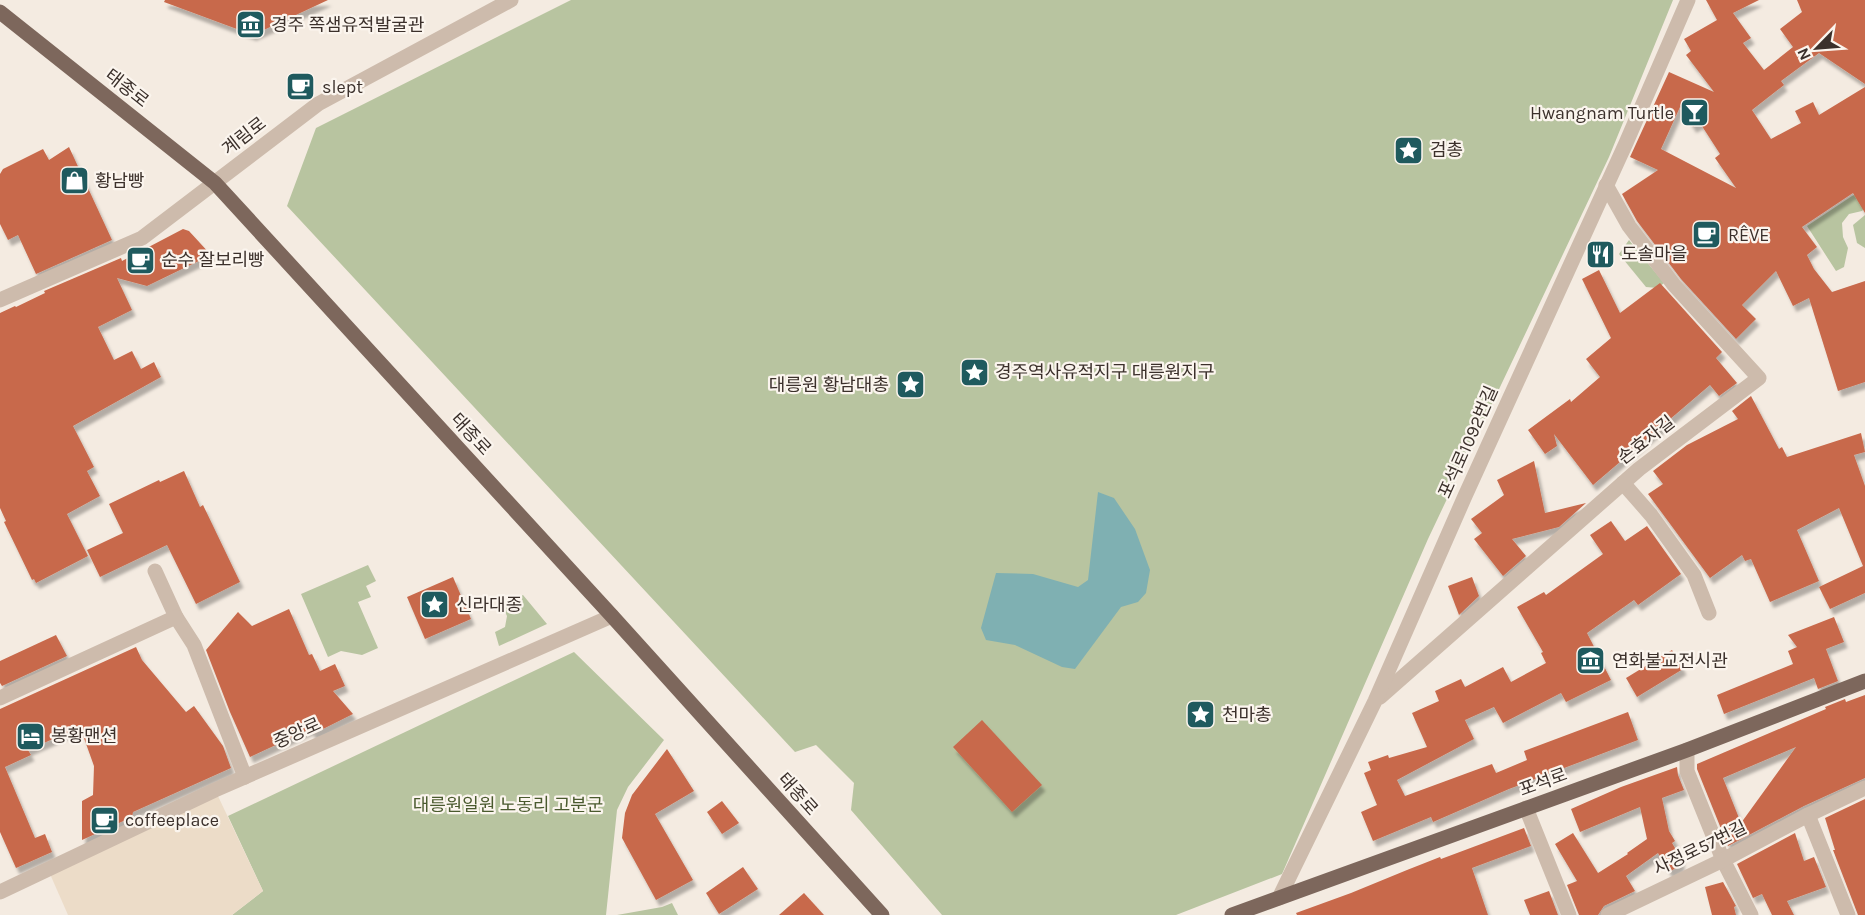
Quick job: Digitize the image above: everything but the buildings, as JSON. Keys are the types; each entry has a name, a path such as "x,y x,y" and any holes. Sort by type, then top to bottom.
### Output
{"main road":[{"name":"태종로","path":"0,12 215,183 612,616 882,915"},
{"name":"포석로","path":"1232,915 1687,750 1865,681"}],"street":[{"name":"계림로","path":"0,300 142,238 318,104 511,0"},
{"name":"포석로1092번길","path":"1279,898 1375,701 1688,0"},
{"name":"손효자길","path":"1375,701 1639,469 1760,378 1674,285 1629,226 1606,185"},
{"path":"1623,483 1651,515 1694,575 1709,613"},
{"path":"155,571 176,617 194,645 245,777"},
{"name":"중앙로","path":"0,892 245,777 612,616"},
{"path":"0,698 176,617"},
{"path":"1687,750 1687,771 1723,860 1751,915"},
{"name":"사정로57번길","path":"1608,915 1865,788"},
{"path":"1526,808 1569,915"},
{"path":"1809,815 1848,915"}],"green space":[{"name":"경주역사유적지구 대릉원지구","path":"571,0 1673,0 1609,157 1428,539 1282,874 1176,915 942,915 851,810 854,783 816,745 795,752 287,206 316,128"},
{"path":"1865,190 1865,207 1862,211 1849,214 1842,223 1843,237 1848,248 1844,267 1836,271 1807,226"},
{"path":"1865,215 1865,248 1857,243 1853,225"},
{"path":"1629,240 1664,283 1658,288 1646,287 1619,254"},
{"path":"368,565 376,581 366,586 371,597 358,602 378,648 362,655 341,651 328,657 301,594"},
{"path":"523,595 547,624 499,646 495,632 505,627 507,616 503,607"},
{"name":"대릉원일원 노동리 고분군","path":"574,652 664,740 628,787 617,810 606,915 232,915 263,891 228,816"},
{"path":"672,903 678,915 617,915 662,907"}],"shaded area":[{"path":"217,794 263,891 232,915 68,915 50,874"}],"water":[{"path":"1098,492 1114,498 1135,529 1150,570 1146,593 1138,602 1121,607 1075,669 1062,667 1015,645 986,640 981,628 996,573 1033,574 1078,587 1088,580"}],"place":[{"name":"경주 쪽샘유적발굴관","path":"250,25"},
{"name":"slept","path":"301,87"},
{"name":"Hwangnam Turtle","path":"1695,113"},
{"name":"검총","path":"1409,150"},
{"name":"황남빵","path":"74,181"},
{"name":"RÊVE","path":"1707,235"},
{"name":"도솔마을","path":"1600,254"},
{"name":"순수 잘보리빵","path":"140,260"},
{"name":"경주역사유적지구 대릉원지구","path":"974,372"},
{"name":"대릉원 황남대총","path":"910,385"},
{"name":"신라대종","path":"435,605"},
{"name":"연화불교전시관","path":"1591,661"},
{"name":"천마총","path":"1201,715"},
{"name":"봉황맨션","path":"30,736"},
{"name":"coffeeplace","path":"104,820"}]}
